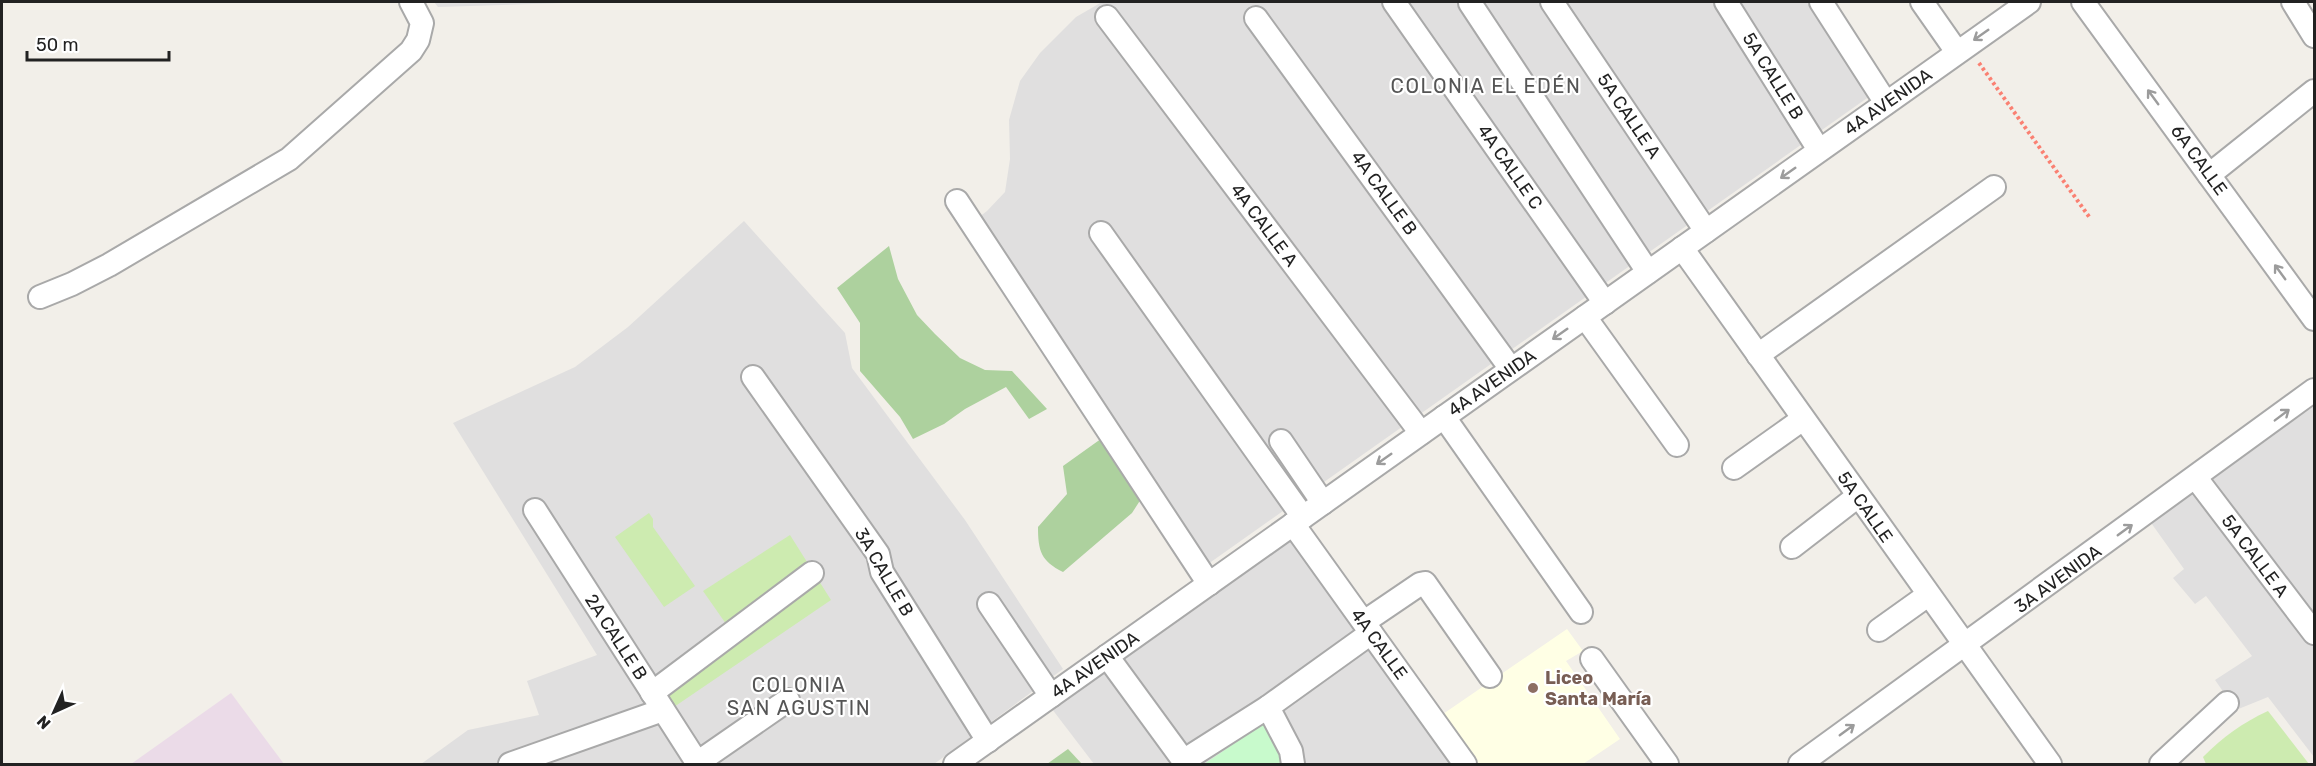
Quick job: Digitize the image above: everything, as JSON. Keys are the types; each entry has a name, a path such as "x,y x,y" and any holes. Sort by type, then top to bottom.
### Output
{"street":[{"path":"40,297 109,265 300,151 411,51 418,40 422,23 411,2"},
{"name":"4A CALLE C","path":"1394,2 1605,303"},
{"name":"5A CALLE A","path":"1552,2 1706,231"},
{"name":"5A CALLE B","path":"1726,2 1819,150"},
{"path":"1821,2 1886,103"},
{"path":"1922,2 1962,49"},
{"name":"4A AVENIDA","path":"955,765 2028,2"},
{"name":"6A CALLE","path":"2083,2 2314,319"},
{"path":"2293,2 2314,36"},
{"path":"1470,3 1648,272"},
{"name":"4A CALLE A","path":"1107,17 1421,433"},
{"name":"4A CALLE B","path":"1256,18 1511,369"},
{"path":"2209,175 2314,90"},
{"path":"1758,355 1994,187"},
{"path":"957,201 1209,584"},
{"name":"4A CALLE","path":"1101,233 1298,521 1367,627 1465,765"},
{"name":"5A CALLE","path":"1682,248 2050,765"},
{"path":"1585,317 1677,445"},
{"name":"3A CALLE B","path":"753,377 878,554 882,572 988,741"},
{"name":"3A AVENIDA","path":"1806,763 2314,390"},
{"path":"1444,417 1581,612"},
{"path":"1734,468 1803,419"},
{"path":"1281,441 1323,503"},
{"name":"5A CALLE A","path":"2196,478 2314,633"},
{"path":"1792,547 1857,495"},
{"name":"2A CALLE B","path":"535,510 698,764"},
{"path":"510,765 658,702 812,573"},
{"path":"1107,656 1184,763 1268,707 1420,584 1425,584 1490,676"},
{"path":"1879,630 1928,595"},
{"path":"989,604 1051,696"},
{"path":"1592,659 1667,765"},
{"path":"698,764 788,700"},
{"path":"2161,765 2226,703"},
{"path":"1268,707 1291,751 1293,765"}],"path":[{"path":"1962,49 2090,218"}],"shaded area":[{"path":"434,2 595,2 438,7"},
{"path":"1102,2 1807,2 1870,96 1201,569 970,224 987,211 1005,192 1010,159 1009,120 1020,81 1040,53 1076,17"},
{"path":"744,221 845,333 852,368 965,520 1063,669 934,764 421,764 468,730 539,715 527,681 597,655 453,423 575,367 628,327"},
{"path":"2314,397 2314,757 2268,697 2236,710 2215,680 2252,656 2206,596 2195,604 2173,578 2184,569 2149,520"},
{"path":"1291,537 1456,764 1094,764 1052,709"},
{"name":"Liceo Santa María","path":"1567,629 1583,651 1566,661 1620,739 1583,764 1479,764 1443,714"},
{"path":"231,693 284,764 131,764"}],"green space":[{"path":"889,246 898,279 917,315 935,334 960,358 985,370 1012,371 1047,409 1029,419 1006,387 965,409 944,424 913,439 900,417 860,371 860,323 837,288"},
{"path":"1105,436 1141,499 1132,513 1063,572 1050,564 1042,554 1038,527 1067,494 1063,466"},
{"path":"649,513 653,519 653,527 695,586 664,607 615,537"},
{"path":"790,535 831,600 671,709 652,682 731,631 703,591"},
{"path":"2268,711 2309,764 2206,764 2203,757 2218,743 2233,731"},
{"path":"1272,718 1296,764 1204,764"},
{"path":"1068,749 1082,764 1047,764"}],"place":[{"name":"Liceo Santa María","path":"1533,688"}],"district":[{"name":"COLONIA EL EDÉN","path":"1486,86"},
{"name":"COLONIA SAN AGUSTIN","path":"799,696"}]}
